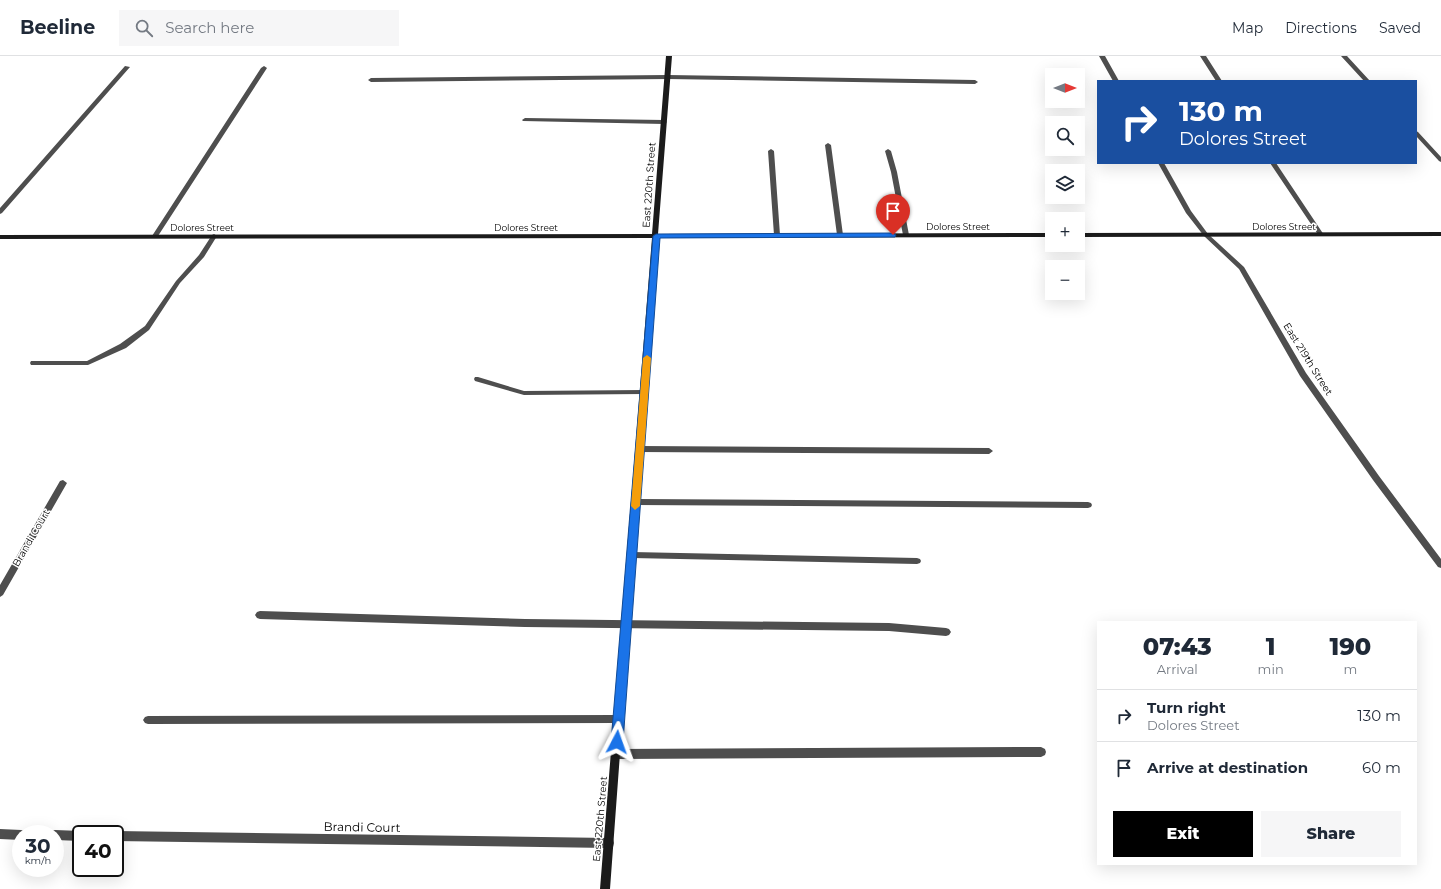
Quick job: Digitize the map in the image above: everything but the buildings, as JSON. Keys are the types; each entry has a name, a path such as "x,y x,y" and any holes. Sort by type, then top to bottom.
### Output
{"street":[{"name":"East 220th Street","path":"605,889 632,555 669,56"},
{"path":"1102,56 1115,80"},
{"path":"1203,56 1218,80"},
{"path":"1344,56 1366,80"},
{"path":"0,212 126,67"},
{"path":"155,236 264,68"},
{"path":"371,80 668,78 975,82"},
{"path":"525,120 664,122"},
{"path":"1417,134 1441,160"},
{"path":"828,145 840,235"},
{"path":"771,151 777,235"},
{"path":"888,151 894,172 906,235"},
{"name":"East 219th Street","path":"1162,164 1188,212 1206,235 1242,268 1303,374 1376,478 1441,565"},
{"path":"1274,164 1321,235"},
{"name":"Dolores Street","path":"1085,235 1441,234"},
{"name":"Dolores Street","path":"0,236 1045,235"},
{"path":"34,363 88,362 123,346 147,328 178,282 202,256 214,236"},
{"path":"478,379 524,393 644,392"},
{"path":"640,449 989,451"},
{"name":"Brandi Court","path":"0,593 63,483"},
{"path":"636,502 1088,505"},
{"path":"632,555 917,561"},
{"path":"260,615 525,623 889,627 946,632"},
{"path":"148,720 619,719"},
{"path":"616,754 1041,752"},
{"path":"0,834 12,835"},
{"name":"Brandi Court","path":"124,836 608,843"}],"slow traffic":[{"path":"635,506 647,358"}],"route":[{"path":"617,742 656,236 893,235"}]}
